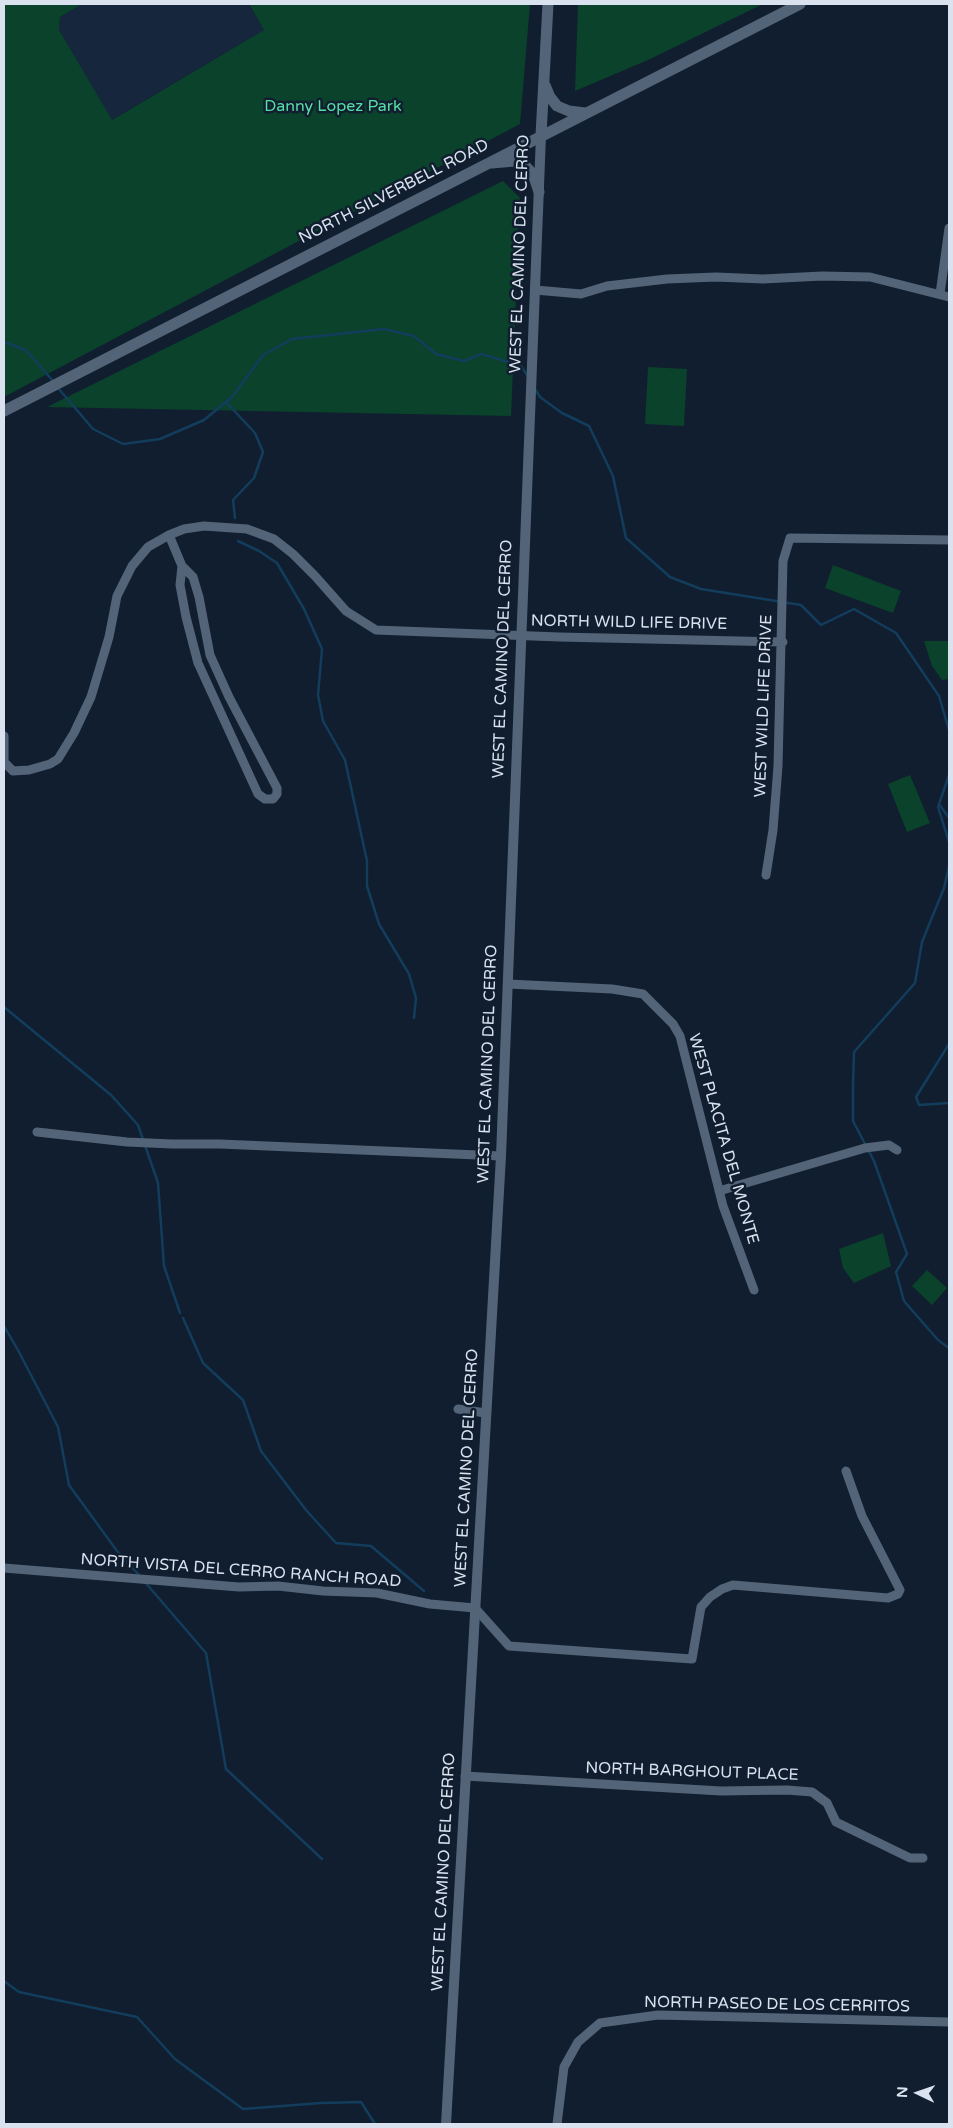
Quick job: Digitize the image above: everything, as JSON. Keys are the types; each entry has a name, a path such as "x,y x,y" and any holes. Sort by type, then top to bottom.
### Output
{"main road":[{"name":"WEST EL CAMINO DEL CERRO","path":"541,135 548,4"},
{"name":"NORTH SILVERBELL ROAD","path":"4,411 800,4"},
{"path":"544,81 550,97 557,106 570,111 585,113"},
{"path":"485,164 514,162 525,166 533,174 539,192"}],"street":[{"name":"WEST EL CAMINO DEL CERRO","path":"446,2124 501,1156 541,135"},
{"path":"535,290 581,294 607,286 667,279 716,277 763,279 822,276 870,277 945,296 949,228"},
{"name":"NORTH WILD LIFE DRIVE","path":"4,736 5,767 13,772 50,764 58,759 74,733 91,697 101,667 117,596 132,566 148,548 169,535 184,529 204,526 247,529 274,539 315,576 346,610 376,630 520,636 783,642"},
{"path":"169,535 182,566 193,577 199,597 210,655 277,788 277,794 273,800 258,794 198,663 180,585 182,566"},
{"name":"WEST WILD LIFE DRIVE","path":"766,875 773,830 778,766 783,642 783,561 790,538 949,540"},
{"name":"WEST PLACITA DEL MONTE","path":"508,984 612,989 643,994 673,1024 680,1036 719,1191 754,1290"},
{"path":"37,1132 154,1144 220,1144 501,1156"},
{"path":"719,1191 865,1148 889,1145 897,1150"},
{"name":"WEST EL CAMINO DEL CERRO","path":"458,1410 486,1413"},
{"path":"475,1608 509,1646 692,1659 701,1607 710,1596 733,1585 893,1598 900,1590 862,1516 846,1471"},
{"name":"NORTH VISTA DEL CERRO RANCH ROAD","path":"4,1568 239,1587 278,1586 324,1592 377,1593 430,1604 475,1608"},
{"name":"NORTH BARGHOUT PLACE","path":"465,1776 721,1791 778,1790 812,1792 827,1803 836,1822 910,1858 923,1858"},
{"name":"NORTH PASEO DE LOS CERRITOS","path":"557,2124 564,2067 578,2042 600,2023 658,2015 949,2022"}],"shaded area":[{"path":"82,4 248,4 264,30 111,120 59,30 60,17"}],"green space":[{"name":"Danny Lopez Park","path":"4,4 82,4 60,17 59,30 112,120 264,30 249,4 530,4 520,124 4,397"},
{"path":"578,4 763,4 648,60 575,91"},
{"path":"503,181 520,198 511,416 47,407"},
{"path":"648,367 687,369 684,426 645,424"},
{"path":"833,565 901,591 893,613 825,588"},
{"path":"924,641 949,641 949,679 942,680 932,666"},
{"path":"910,775 930,823 907,832 888,784"},
{"path":"883,1233 891,1266 854,1283 843,1268 839,1249"},
{"path":"927,1270 947,1288 932,1305 912,1286"}],"waterway":[{"path":"58,388 93,429 123,444 160,439 204,420 232,397 263,355 292,339 384,329 414,336 436,354 464,361 482,354 521,366 527,375"},
{"path":"4,342 26,350 53,381"},
{"path":"535,389 540,397 562,413 589,426 613,476 626,538 670,577 701,589 801,605 821,625 854,609 896,633 939,696 949,730"},
{"path":"226,402 255,433 263,452 254,478 233,500 235,518"},
{"path":"238,541 259,551 277,563 304,609 322,649 318,695 323,721 345,760 367,861 367,886 379,924 409,974 416,998 414,1018"},
{"path":"949,775 938,807 949,842"},
{"path":"939,804 949,818"},
{"path":"949,866 944,888 922,942 915,983 854,1052 853,1087 853,1121 874,1161 907,1254 896,1272 904,1301 938,1340 949,1348"},
{"path":"4,1007 111,1095 138,1125 158,1183 164,1266 180,1313"},
{"path":"949,1044 916,1097 919,1105 949,1103"},
{"path":"183,1318 203,1363 243,1400 261,1451 306,1510 336,1543 371,1546 424,1591"},
{"path":"4,1326 58,1427 69,1485 117,1551 139,1575"},
{"path":"144,1581 206,1653 226,1769 322,1859"},
{"path":"4,1981 19,1992 137,2017 175,2059 243,2109 361,2102 375,2124"}]}
